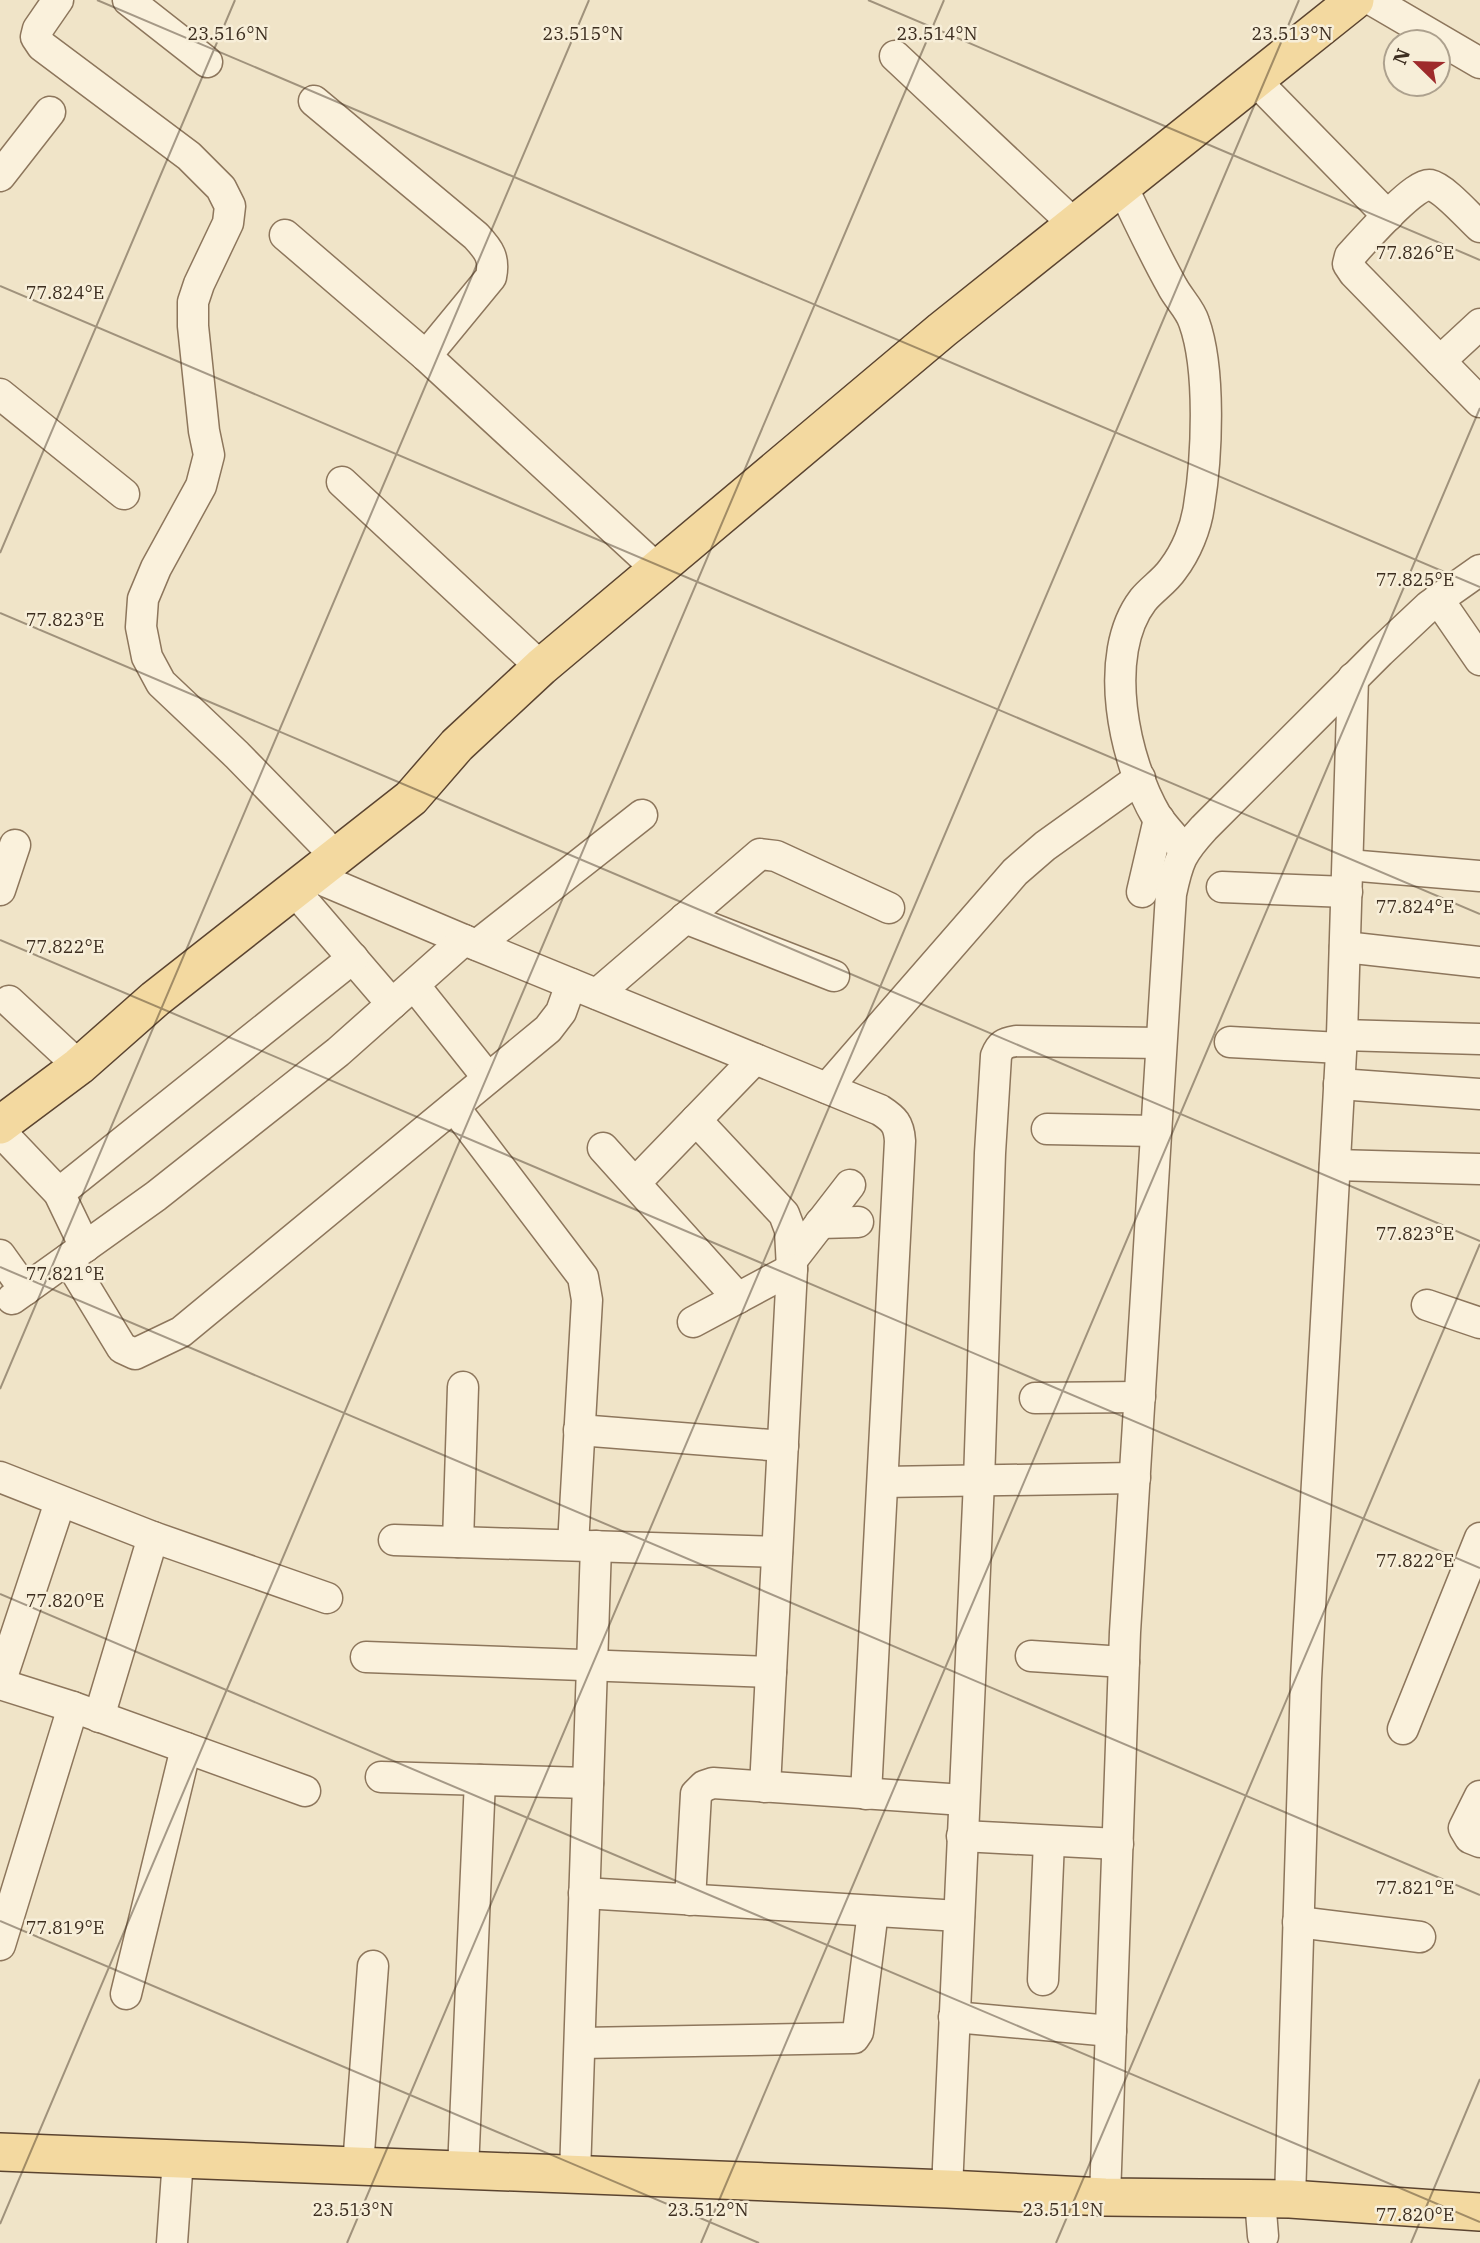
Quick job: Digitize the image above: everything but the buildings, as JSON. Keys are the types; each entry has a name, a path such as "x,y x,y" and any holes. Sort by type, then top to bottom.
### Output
{"main road":[{"path":"0,1102 72,1059 155,999 310,869 393,784 457,745 541,667 942,330 1355,0"},
{"path":"0,1125 72,1059 310,869"},
{"path":"0,2152 1105,2197 1275,2199 1480,2212"}],"street":[{"path":"58,0 38,29 36,37 42,46 189,156 221,188 230,206 228,223 193,302 193,326 209,455 201,486 156,568 143,599 141,628 147,657 161,683 237,755 310,869 353,958 403,994 488,1078"},
{"path":"128,0 207,62"},
{"path":"1372,0 1480,63"},
{"path":"895,56 1075,225"},
{"path":"1255,80 1388,216"},
{"path":"314,101 476,236 491,253 494,264 491,277 426,356"},
{"path":"0,176 50,113"},
{"path":"1477,394 1440,362 1348,264 1350,256 1388,216 1422,186 1431,185 1440,190 1480,227"},
{"path":"1122,187 1172,287 1194,320 1203,362 1206,441 1199,509 1188,545 1172,570 1142,601 1124,640 1120,672 1121,708 1140,778 1159,819 1184,849"},
{"path":"285,235 426,356 657,569"},
{"path":"1440,362 1480,324"},
{"path":"0,394 124,494"},
{"path":"342,482 541,667"},
{"path":"1105,2197 1124,1662 1161,1043 1171,894 1176,868 1184,849 1353,678 1438,599 1480,570"},
{"path":"1438,599 1480,660"},
{"path":"1263,2236 1275,2199 1298,1922 1306,1679 1342,1041 1353,678"},
{"path":"827,1088 1015,872 1045,846 1140,778"},
{"path":"0,1255 18,1294 156,1196 338,1052 403,994 642,816"},
{"path":"1142,892 1159,819"},
{"path":"0,890 15,845"},
{"path":"0,1131 59,1194 77,1253 122,1348 135,1354 181,1332 548,1029 584,989 685,918 760,854 776,856 889,908"},
{"path":"310,869 470,943 880,1110 893,1118 899,1127 866,1794"},
{"path":"1222,887 1347,878 1480,876"},
{"path":"685,918 834,976"},
{"path":"1345,947 1480,961"},
{"path":"59,1194 353,958"},
{"path":"9,1001 72,1059"},
{"path":"1230,1042 1480,1038"},
{"path":"947,2189 996,1056 1004,1043 1016,1041 1161,1043"},
{"path":"635,1183 755,1059"},
{"path":"1339,1084 1480,1094"},
{"path":"454,1107 583,1276 587,1300 579,1430 592,1665 575,2174"},
{"path":"696,1120 784,1214 790,1230 792,1264 765,1787"},
{"path":"1047,1129 1156,1131"},
{"path":"603,1148 738,1298"},
{"path":"1335,1165 1480,1169"},
{"path":"693,1322 792,1264 850,1185"},
{"path":"820,1223 858,1222"},
{"path":"1427,1305 1480,1323"},
{"path":"458,1542 463,1387"},
{"path":"1035,1398 1140,1397"},
{"path":"579,1430 783,1446"},
{"path":"0,1478 153,1537 327,1598"},
{"path":"883,1482 1135,1478"},
{"path":"60,1502 0,1684 305,1791"},
{"path":"0,1945 153,1537"},
{"path":"1403,1729 1480,1538"},
{"path":"394,1540 777,1552"},
{"path":"1031,1656 1124,1662"},
{"path":"366,1657 771,1672"},
{"path":"126,1994 186,1748"},
{"path":"381,1777 588,1783"},
{"path":"463,2170 480,1780"},
{"path":"690,1900 696,1794 704,1786 713,1783 964,1800"},
{"path":"1480,1796 1464,1828 1470,1838 1480,1842"},
{"path":"962,1836 1118,1844"},
{"path":"1043,1980 1049,1841"},
{"path":"584,1893 959,1916"},
{"path":"581,2043 854,2038 858,2032 873,1910"},
{"path":"1298,1922 1420,1937"},
{"path":"358,2166 373,1966"},
{"path":"954,2017 1111,2031"},
{"path":"172,2243 178,2159"}]}
